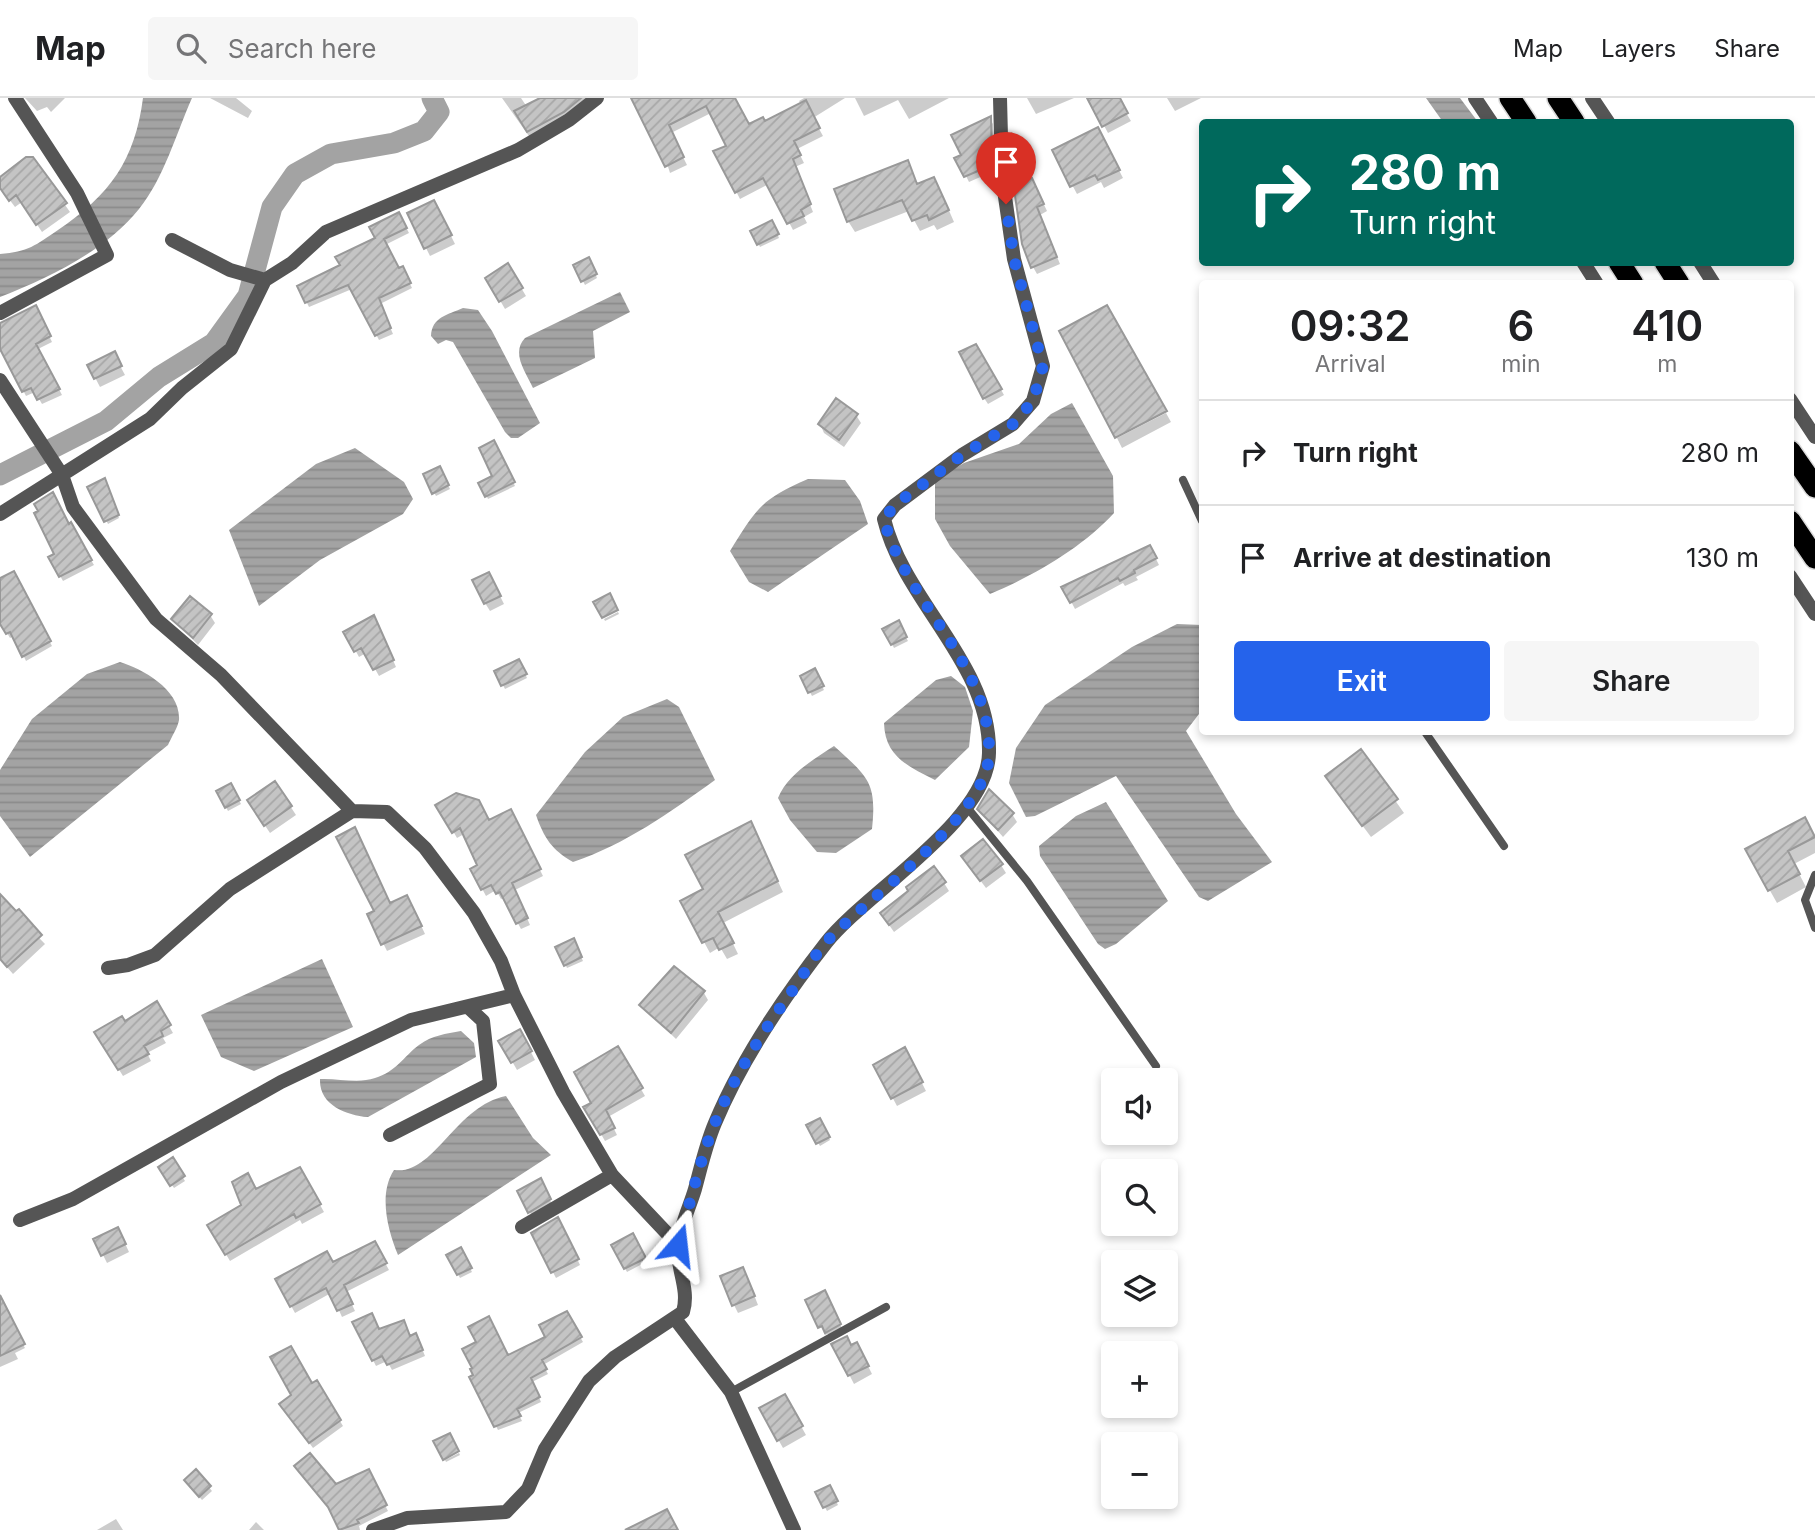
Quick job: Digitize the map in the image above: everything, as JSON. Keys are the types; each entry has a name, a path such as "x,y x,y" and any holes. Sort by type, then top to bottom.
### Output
{"highway":[{"path":"1510,98 1524,119"},
{"path":"1558,98 1572,119"},
{"path":"1794,457 1815,487"},
{"path":"1794,527 1815,558"}],"street":[{"path":"0,313 107,255 77,193 15,98"},
{"path":"0,514 150,419 182,388 232,349 265,279 292,263 326,232 518,150 569,120 597,98"},
{"path":"373,1530 407,1518 506,1512 528,1489 545,1449 589,1381 615,1357 676,1320 683,1312 687,1300 678,1245 715,1124 761,1035 828,940 917,860 966,806 980,786 989,755 984,709 964,668 895,550 884,519 895,505 962,455 1013,424 1033,401 1043,366 1014,259 1002,176 1000,98"},
{"path":"1475,98 1489,119"},
{"path":"1592,98 1606,119"},
{"path":"172,240 230,270 265,279"},
{"path":"0,380 62,475 73,507 156,619 221,675 352,811"},
{"path":"1794,405 1815,437"},
{"path":"1794,582 1815,614"},
{"path":"108,968 128,965 155,955 230,889 352,811 387,812 425,848 474,913 501,961 514,995 563,1093 612,1175 678,1245"},
{"path":"20,1220 72,1199 281,1082 411,1020 514,995"},
{"path":"390,1135 490,1084 483,1021 468,1007"},
{"path":"522,1227 612,1175"},
{"path":"676,1320 731,1392 794,1530"}],"lane":[{"path":"1183,480 1199,515"},
{"path":"1427,735 1504,846"},
{"path":"966,806 1027,881 1156,1066"},
{"path":"1815,875 1805,900 1815,928"},
{"path":"731,1392 886,1307"}],"shaded area":[{"path":"143,98 192,98 163,170 148,197 125,224 93,250 57,272 0,297 0,254 18,252 37,244 76,217 106,189 117,174 134,140"},
{"path":"1426,98 1460,98 1476,119 1441,119"},
{"path":"620,292 630,312 593,331 595,358 533,388 519,356 525,338"},
{"path":"463,308 478,310 492,331 540,423 518,438 511,438 505,432 453,342 446,340 438,344 431,336 437,321"},
{"path":"1072,403 1113,476 1114,513 1087,538 1056,560 990,594 950,546 935,519 935,480 964,463 1019,444 1051,414"},
{"path":"355,448 404,482 413,499 403,514 320,560 259,606 229,530 316,464"},
{"path":"808,479 845,480 860,501 868,524 768,592 749,582 730,551 761,507 780,493"},
{"path":"1177,624 1199,625 1199,714 1186,731 1236,814 1272,862 1208,901 1199,897 1116,776 1035,816 1026,817 1009,783 1016,748 1045,705 1132,647"},
{"path":"120,662 139,670 167,690 178,709 176,729 168,745 30,857 0,816 0,770 32,719 87,674"},
{"path":"951,676 965,687 973,711 969,747 935,780 899,759 888,744 884,723 936,680"},
{"path":"667,699 679,707 715,780 629,837 573,862 550,843 536,815 585,752 623,717"},
{"path":"834,746 855,765 868,782 873,801 872,829 836,853 817,852 790,820 778,798 782,789 795,775"},
{"path":"1106,802 1168,901 1116,944 1105,949 1098,944 1040,856 1039,846 1076,816"},
{"path":"322,959 353,1027 254,1071 221,1057 201,1015"},
{"path":"461,1031 474,1043 476,1057 368,1117 343,1111 324,1096 320,1079 355,1081 375,1078 394,1068 429,1039"},
{"path":"506,1096 533,1138 551,1155 398,1255 386,1212 386,1190 394,1170 408,1169 421,1162 473,1113 488,1102"}],"building":[{"path":"540,98 581,98 564,112 527,132 514,111"},
{"path":"631,98 735,98 749,124 763,117 765,121 806,100 820,128 794,141 801,155 793,159 811,204 801,210 804,216 787,224 763,178 735,193 713,151 726,146 706,106 669,125 684,157 665,167"},
{"path":"1087,98 1120,98 1128,113 1102,127"},
{"path":"991,116 992,165 964,177 954,158 961,155 951,135"},
{"path":"1098,127 1120,170 1098,180 1095,175 1070,187 1052,150"},
{"path":"1011,133 1021,155 1023,183 1032,178 1044,204 1037,207 1057,257 1031,268 1022,244 1012,175"},
{"path":"26,157 33,157 67,203 36,225 16,195 9,201 0,188 0,177"},
{"path":"908,160 917,184 934,177 949,210 929,220 927,215 912,221 902,200 847,222 834,189"},
{"path":"434,200 452,235 424,249 407,213"},
{"path":"399,212 407,228 384,239 399,268 403,266 411,283 379,298 391,328 375,336 348,285 305,303 297,286 340,265 335,257 375,238 369,227"},
{"path":"772,220 779,234 757,245 750,231"},
{"path":"589,257 597,274 581,282 573,265"},
{"path":"508,263 523,288 499,302 485,278"},
{"path":"36,305 51,336 36,344 60,389 37,400 31,388 22,392 0,349 0,323"},
{"path":"1107,305 1167,411 1115,438 1059,331"},
{"path":"976,344 1002,389 983,399 959,352"},
{"path":"115,351 122,366 94,379 87,365"},
{"path":"836,398 858,414 839,440 818,424"},
{"path":"494,440 515,482 485,497 478,483 492,476 479,448"},
{"path":"440,466 449,485 432,494 423,474"},
{"path":"105,478 119,515 104,522 87,487"},
{"path":"53,492 92,560 59,577 48,557 54,554 34,513 38,511 34,504"},
{"path":"1150,545 1157,558 1120,581 1118,578 1070,603 1061,587"},
{"path":"14,571 51,641 22,657 10,632 6,634 0,624 0,578"},
{"path":"489,572 501,596 484,604 472,580"},
{"path":"610,593 618,610 602,618 593,602"},
{"path":"190,596 212,614 193,638 171,619"},
{"path":"374,615 394,660 373,670 361,648 354,652 343,632"},
{"path":"899,620 907,637 891,645 882,629"},
{"path":"519,659 527,674 501,686 494,671"},
{"path":"815,668 824,686 808,693 800,676"},
{"path":"1361,749 1398,799 1362,826 1325,776"},
{"path":"275,781 292,806 264,826 247,800"},
{"path":"231,783 240,800 225,808 216,791"},
{"path":"989,789 1014,813 998,830 977,809"},
{"path":"456,793 479,800 489,820 511,809 541,869 512,883 528,918 516,924 500,892 496,894 491,885 481,890 470,869 477,865 460,828 452,833 435,805"},
{"path":"1805,817 1815,837 1788,851 1800,874 1768,891 1745,849"},
{"path":"751,821 778,881 718,912 734,943 719,950 713,938 702,943 680,901 703,889 685,855"},
{"path":"355,827 390,903 407,895 422,926 381,945 367,914 374,911 336,837"},
{"path":"983,839 1003,864 980,881 961,856"},
{"path":"934,866 946,882 889,925 880,913 908,891 906,887"},
{"path":"0,894 16,911 19,909 42,935 7,967 0,959"},
{"path":"574,938 582,957 564,966 555,947"},
{"path":"674,966 705,991 671,1033 639,1005"},
{"path":"157,1001 171,1025 161,1031 163,1036 144,1046 149,1054 118,1070 94,1032 122,1016 125,1021"},
{"path":"520,1029 532,1051 511,1063 498,1041"},
{"path":"618,1046 643,1088 606,1110 615,1128 600,1135 583,1107 591,1103 574,1072"},
{"path":"905,1047 923,1082 891,1099 873,1065"},
{"path":"820,1118 830,1137 816,1144 806,1125"},
{"path":"173,1157 185,1176 170,1186 158,1167"},
{"path":"300,1167 321,1204 296,1218 294,1214 225,1255 207,1225 241,1205 232,1182 248,1173 256,1189"},
{"path":"541,1178 551,1199 528,1213 517,1191"},
{"path":"558,1217 579,1259 551,1273 531,1233"},
{"path":"118,1227 126,1244 101,1256 93,1239"},
{"path":"633,1233 646,1258 624,1269 611,1245"},
{"path":"375,1241 387,1263 344,1285 353,1304 337,1311 326,1288 290,1307 275,1279 327,1251 333,1262"},
{"path":"461,1247 472,1268 457,1275 446,1255"},
{"path":"743,1267 755,1296 732,1306 720,1276"},
{"path":"825,1290 841,1324 825,1333 822,1326 818,1328 805,1300"},
{"path":"0,1295 25,1344 0,1356"},
{"path":"567,1311 582,1337 542,1360 547,1369 531,1378 540,1397 517,1409 521,1416 494,1427 469,1377 473,1375 470,1369 472,1368 462,1349 476,1342 468,1327 489,1316 508,1355 545,1337 539,1325"},
{"path":"372,1313 379,1329 404,1320 410,1336 416,1333 423,1350 387,1365 382,1356 372,1361 352,1322"},
{"path":"847,1336 851,1345 857,1342 869,1366 848,1376 831,1344"},
{"path":"291,1346 312,1383 317,1380 341,1420 309,1443 279,1404 291,1395 270,1357"},
{"path":"785,1394 803,1426 777,1441 759,1408"},
{"path":"450,1433 459,1451 443,1460 433,1441"},
{"path":"310,1453 336,1484 369,1469 387,1505 357,1520 359,1523 339,1530 328,1507 294,1466"},
{"path":"196,1469 211,1486 199,1497 184,1480"},
{"path":"830,1485 838,1501 823,1508 815,1492"},
{"path":"667,1509 678,1530 625,1530"}],"waterway":[{"path":"0,475 106,421 159,377 214,343 248,296 272,207 295,174 331,154 394,143 424,131 439,112 432,98"}],"route":[{"path":"678,1245 715,1124 761,1035 828,940 917,860 966,806 980,786 989,755 984,709 964,668 888,537 884,519 895,505 962,455 1013,424 1033,401 1043,366 1014,259 1006,204"}]}
